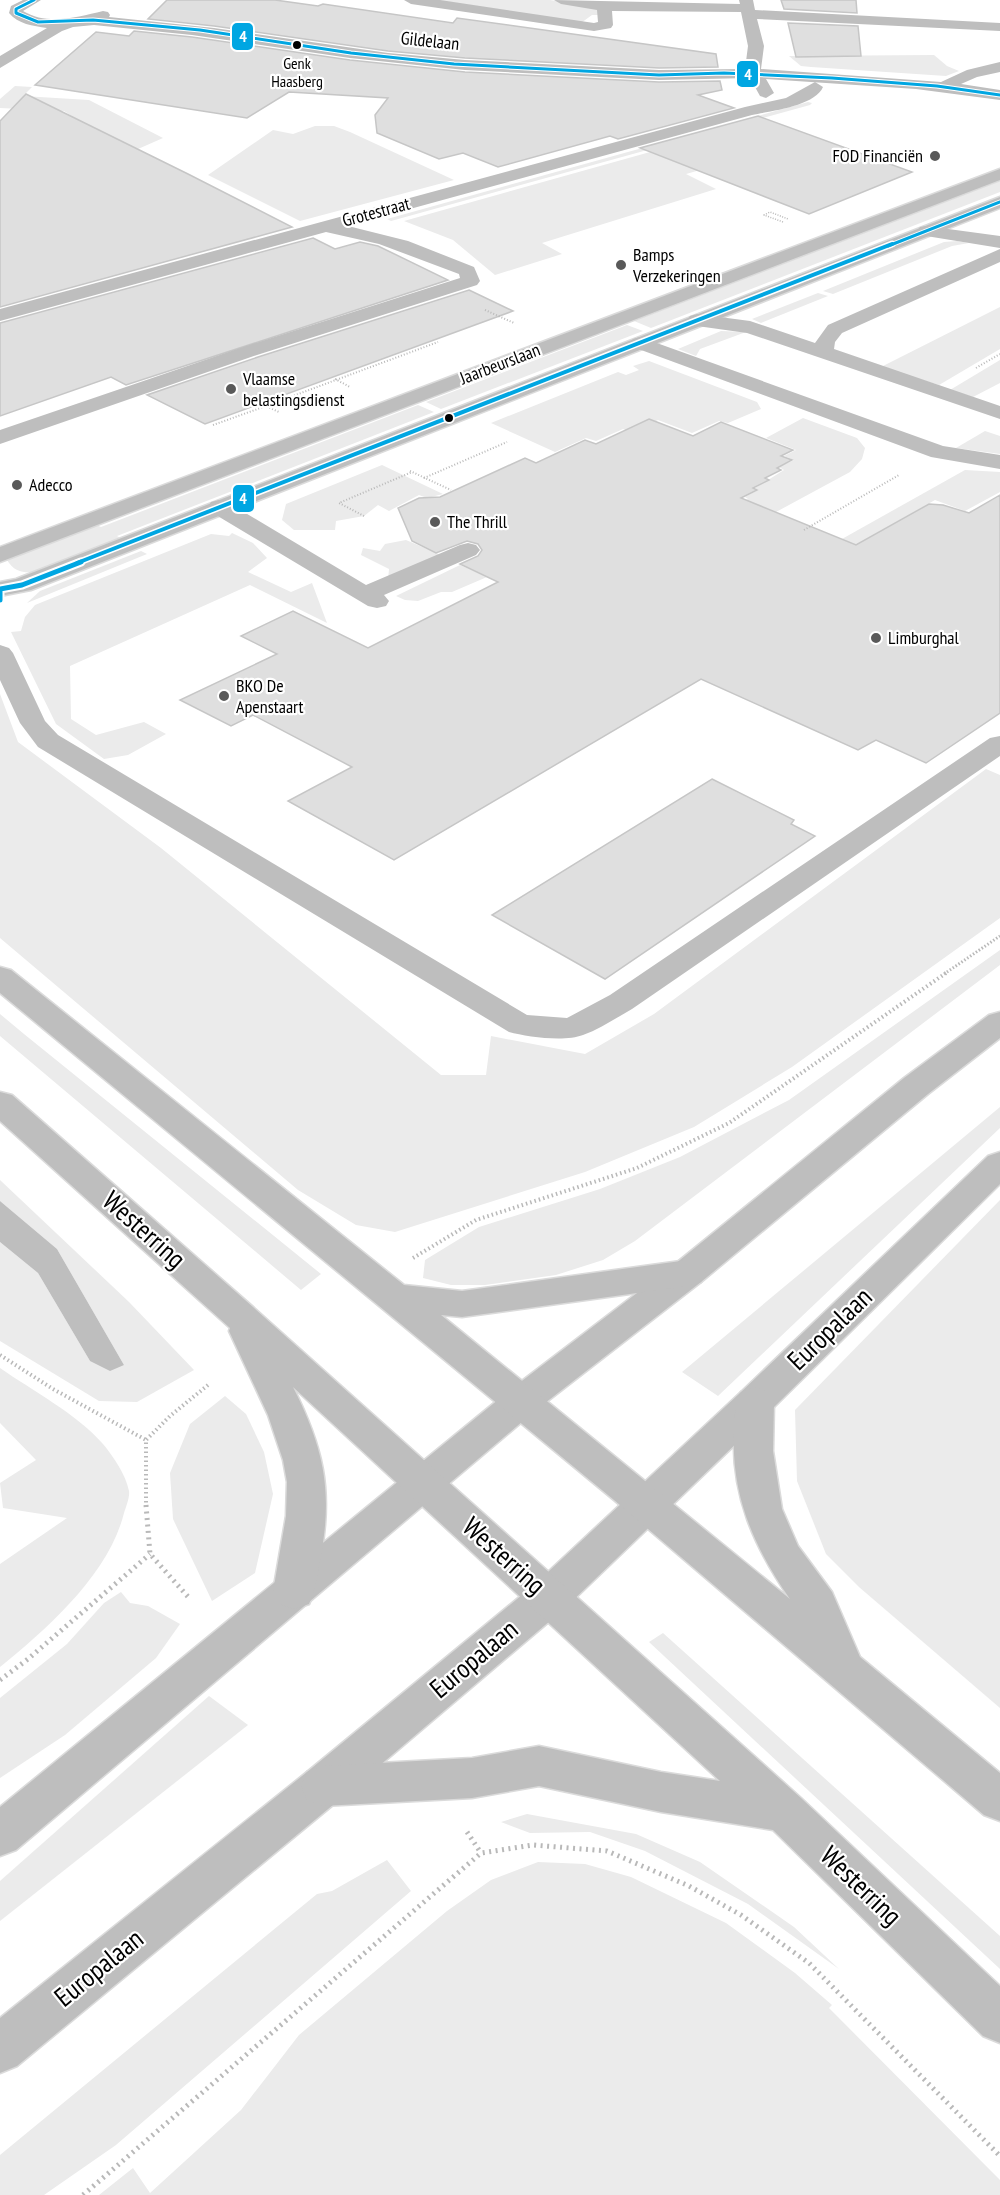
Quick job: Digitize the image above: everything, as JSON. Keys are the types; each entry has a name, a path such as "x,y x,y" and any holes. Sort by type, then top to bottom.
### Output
{"main road":[{"path":"411,0 594,27 606,25 604,7"},
{"path":"561,0 604,7 747,8 879,20 1000,27"},
{"path":"2,60 29,29 31,24 29,20 16,13 16,9 30,1"},
{"path":"2,60 57,28 106,14 106,4"},
{"name":"Gildelaan","path":"106,4 200,30"},
{"path":"879,20 903,5"},
{"path":"747,8 756,46 753,70 767,94 763,102 753,110"},
{"name":"Gildelaan","path":"29,20 120,22 200,30 351,53 454,64 659,75 690,80 799,76 943,87 1000,96"},
{"path":"756,46 775,57 814,87"},
{"path":"954,99 943,87 972,73 1000,67"},
{"name":"Gildelaan","path":"758,79 814,87 954,99 1000,108"},
{"name":"Gildelaan","path":"954,99 983,92 1000,81"},
{"name":"Grotestraat","path":"0,315 801,98 814,90 814,87"},
{"name":"Jaarbeurslaan","path":"0,555 1000,174"},
{"name":"Jaarbeurslaan","path":"0,589 22,585 1000,202"},
{"path":"978,210 1000,222"},
{"path":"0,437 250,351 470,281 467,271 392,240 360,232 320,228"},
{"path":"926,231 1000,242"},
{"path":"824,351 825,341 835,329 1000,255"},
{"path":"697,320 746,326 1000,413"},
{"path":"640,343 939,452 1000,462"},
{"path":"219,507 371,598 468,550"},
{"path":"0,589 0,600"},
{"path":"0,653 33,723 48,741 520,1025 572,1028 621,1002 1000,744"},
{"path":"0,977 523,1400 1000,1801"},
{"path":"0,1835 294,1592 422,1482 523,1400 688,1273 907,1093 1000,1022"},
{"name":"Westerring","path":"0,1102 240,1316 785,1812 1000,2019"},
{"name":"Europalaan","path":"0,2049 323,1786 549,1597 1000,1164"},
{"path":"396,1297 462,1304 688,1273"},
{"path":"240,1316 288,1419 302,1457 308,1504 294,1592"},
{"path":"754,1402 753,1451 762,1509 782,1555 817,1604 842,1666"},
{"path":"323,1786 472,1778 539,1766 661,1792 785,1812"},
{"path":"0,1810 53,1789"}],"path":[{"path":"213,425 438,342"},
{"path":"266,406 282,413"},
{"path":"424,478 507,442"},
{"path":"804,530 939,452"},
{"path":"404,468 451,490"},
{"path":"339,503 412,472"},
{"path":"333,500 364,516"},
{"path":"413,1258 476,1220 638,1168 729,1123 1000,936"},
{"path":"0,1355 53,1389 146,1440"},
{"path":"190,1599 150,1554 145,1498 146,1440 170,1416 208,1385"},
{"path":"0,1680 28,1659 150,1554"},
{"path":"467,1832 481,1853"},
{"path":"83,2195 481,1853 532,1845 607,1851 689,1886 741,1915 809,1964 1000,2156"}],"shaded area":[{"path":"417,0 550,0 599,8 599,15 592,15 581,23"},
{"path":"934,55 947,66 959,71 946,76 811,67 801,66 789,56"},
{"path":"15,86 32,87 23,96 89,100 163,138 129,153 64,111 0,108 0,99"},
{"path":"808,102 812,103 391,221 387,219"},
{"path":"315,126 334,126 350,132 454,180 300,221 208,175 273,130 293,134"},
{"path":"718,133 767,151 686,174 716,189 542,243 562,254 495,275 453,240 404,221"},
{"path":"1000,181 1000,192 651,328 634,321"},
{"path":"944,242 969,243 952,246 833,294 823,291"},
{"path":"818,293 828,296 761,323 752,319"},
{"path":"1000,307 1000,349 939,385 881,367"},
{"path":"627,325 643,331 441,409 426,402"},
{"path":"721,331 746,332 700,349 696,356 678,349"},
{"path":"1000,360 1000,383 973,397 950,390"},
{"path":"649,361 757,402 761,409 728,423 719,421 692,433 658,420 631,432 623,429 596,441 586,438 555,452 491,423 618,372 626,375 639,370 633,366"},
{"path":"418,405 434,412 117,536 122,539 36,572 19,571 7,560 94,524 101,527"},
{"path":"803,418 857,438 865,448 862,459 850,472 752,525 732,508 748,499 745,497 758,490 755,488 784,470 779,467 794,460 784,456 796,450 766,438"},
{"path":"985,431 1000,436 1000,454 956,448"},
{"path":"382,465 443,494 427,498 419,495 389,511 378,505 364,516 336,521 335,530 294,530 282,520 286,504"},
{"path":"965,470 1000,472 1000,492 965,511 935,500 835,557 833,544"},
{"path":"232,533 253,543 267,558 248,572 291,592 312,583 327,623 250,585 70,666 71,719 96,735 144,722 166,734 128,755 104,759 56,724 11,632 21,631 25,617 35,605 211,534 229,536"},
{"path":"406,540 441,555 388,580 389,569 361,555 363,548 380,551 385,544"},
{"path":"141,551 147,554 27,603 40,591"},
{"path":"460,565 487,577 452,592 441,592 418,601 405,600 396,596"},
{"path":"0,694 18,742 161,848 441,1075 486,1075 491,1036 585,1054 654,1014 986,769 1000,775 1000,918 792,1067 694,1127 585,1172 395,1232 356,1225 298,1190 0,938"},
{"path":"1000,950 1000,965 635,1241 603,1260 556,1275 485,1285 451,1285 423,1278 425,1260 479,1227 600,1189 680,1157 789,1100"},
{"path":"0,1014 321,1274 301,1290 0,1036"},
{"path":"1000,1107 1000,1128 718,1396 682,1372"},
{"path":"0,1180 129,1302 194,1370 137,1402 99,1401 0,1341 0,1242 38,1273 90,1361 124,1365 57,1249 0,1201"},
{"path":"1000,1200 1000,1708 859,1587 826,1554 797,1481 795,1410"},
{"path":"0,1201 57,1249 124,1365 110,1371 90,1361 38,1273 0,1242"},
{"path":"0,1368 68,1413 92,1433 119,1466 129,1493 116,1536 91,1579 56,1618 0,1667 0,1564 67,1518 3,1508 0,1483 36,1460 0,1423"},
{"path":"225,1396 246,1414 264,1452 273,1494 255,1573 212,1601 173,1519 170,1473 190,1424"},
{"path":"121,1592 130,1603 148,1606 180,1624 156,1658 65,1735 0,1778 0,1698 67,1644 104,1603"},
{"path":"663,1633 1000,1936 1000,1969 649,1642"},
{"path":"209,1696 248,1725 0,1921 0,1881"},
{"path":"527,1814 636,1834 700,1862 794,1927 839,1969 748,1904 645,1851 590,1832 530,1833 501,1822"},
{"path":"387,1860 411,1891 116,2145 44,2195 0,2195 0,2155 317,1894 332,1891"},
{"path":"538,1862 585,1864 631,1877 726,1923 795,1973 832,2005 829,2008 1000,2180 1000,2195 99,2195 133,2168 150,2193 241,2110 299,2035 447,1911 491,1880"}],"building":[{"path":"167,0 275,0 318,6 323,4 453,23 457,18 716,54 718,67 659,68 465,58 388,51 148,19"},
{"path":"781,0 856,0 857,13 784,9"},
{"path":"788,23 858,26 861,56 796,57"},
{"path":"134,31 350,60 465,72 659,82 720,81 722,90 698,95 734,108 618,139 610,136 498,167 463,153 439,159 377,133 375,115 388,98 289,92 247,118 35,85 96,32 129,36"},
{"path":"26,94 292,227 0,307 0,121"},
{"path":"758,116 912,172 809,214 640,148"},
{"path":"313,238 335,249 360,242 378,246 448,280 126,385 111,377 0,416 0,323"},
{"path":"469,290 513,311 205,424 147,395 258,357"},
{"name":"Limburghal","path":"649,419 693,436 721,422 793,450 781,456 792,460 777,468 781,470 765,478 769,480 753,488 757,490 741,498 856,545 929,504 943,505 969,513 1000,495 1000,713 926,763 876,740 858,750 701,679 394,860 288,801 352,767 253,715 231,726 180,700 277,654 241,636 293,611 368,648 498,582 460,564 478,556 482,550 478,544 467,541 436,553 412,541 398,508 419,498 440,497 525,458 536,463 585,440 596,444"},
{"path":"712,779 794,820 791,824 815,836 605,979 492,915"}],"transit line":[{"name":"4","path":"34,0 16,9 16,13 38,22 93,20 200,30 351,53 454,64 659,75 724,73 832,78 937,86 1000,95"},
{"name":"4","path":"0,600 0,589 22,585 1000,202"}],"place":[{"name":"Genk Haasberg","path":"297,45"},
{"name":"FOD Financiën","path":"935,156"},
{"name":"Bamps Verzekeringen","path":"621,265"},
{"name":"Vlaamse belastingsdienst","path":"231,389"},
{"name":"Adecco","path":"17,485"},
{"name":"The Thrill","path":"435,522"},
{"name":"Limburghal","path":"876,638"},
{"name":"BKO De Apenstaart","path":"224,696"}]}
